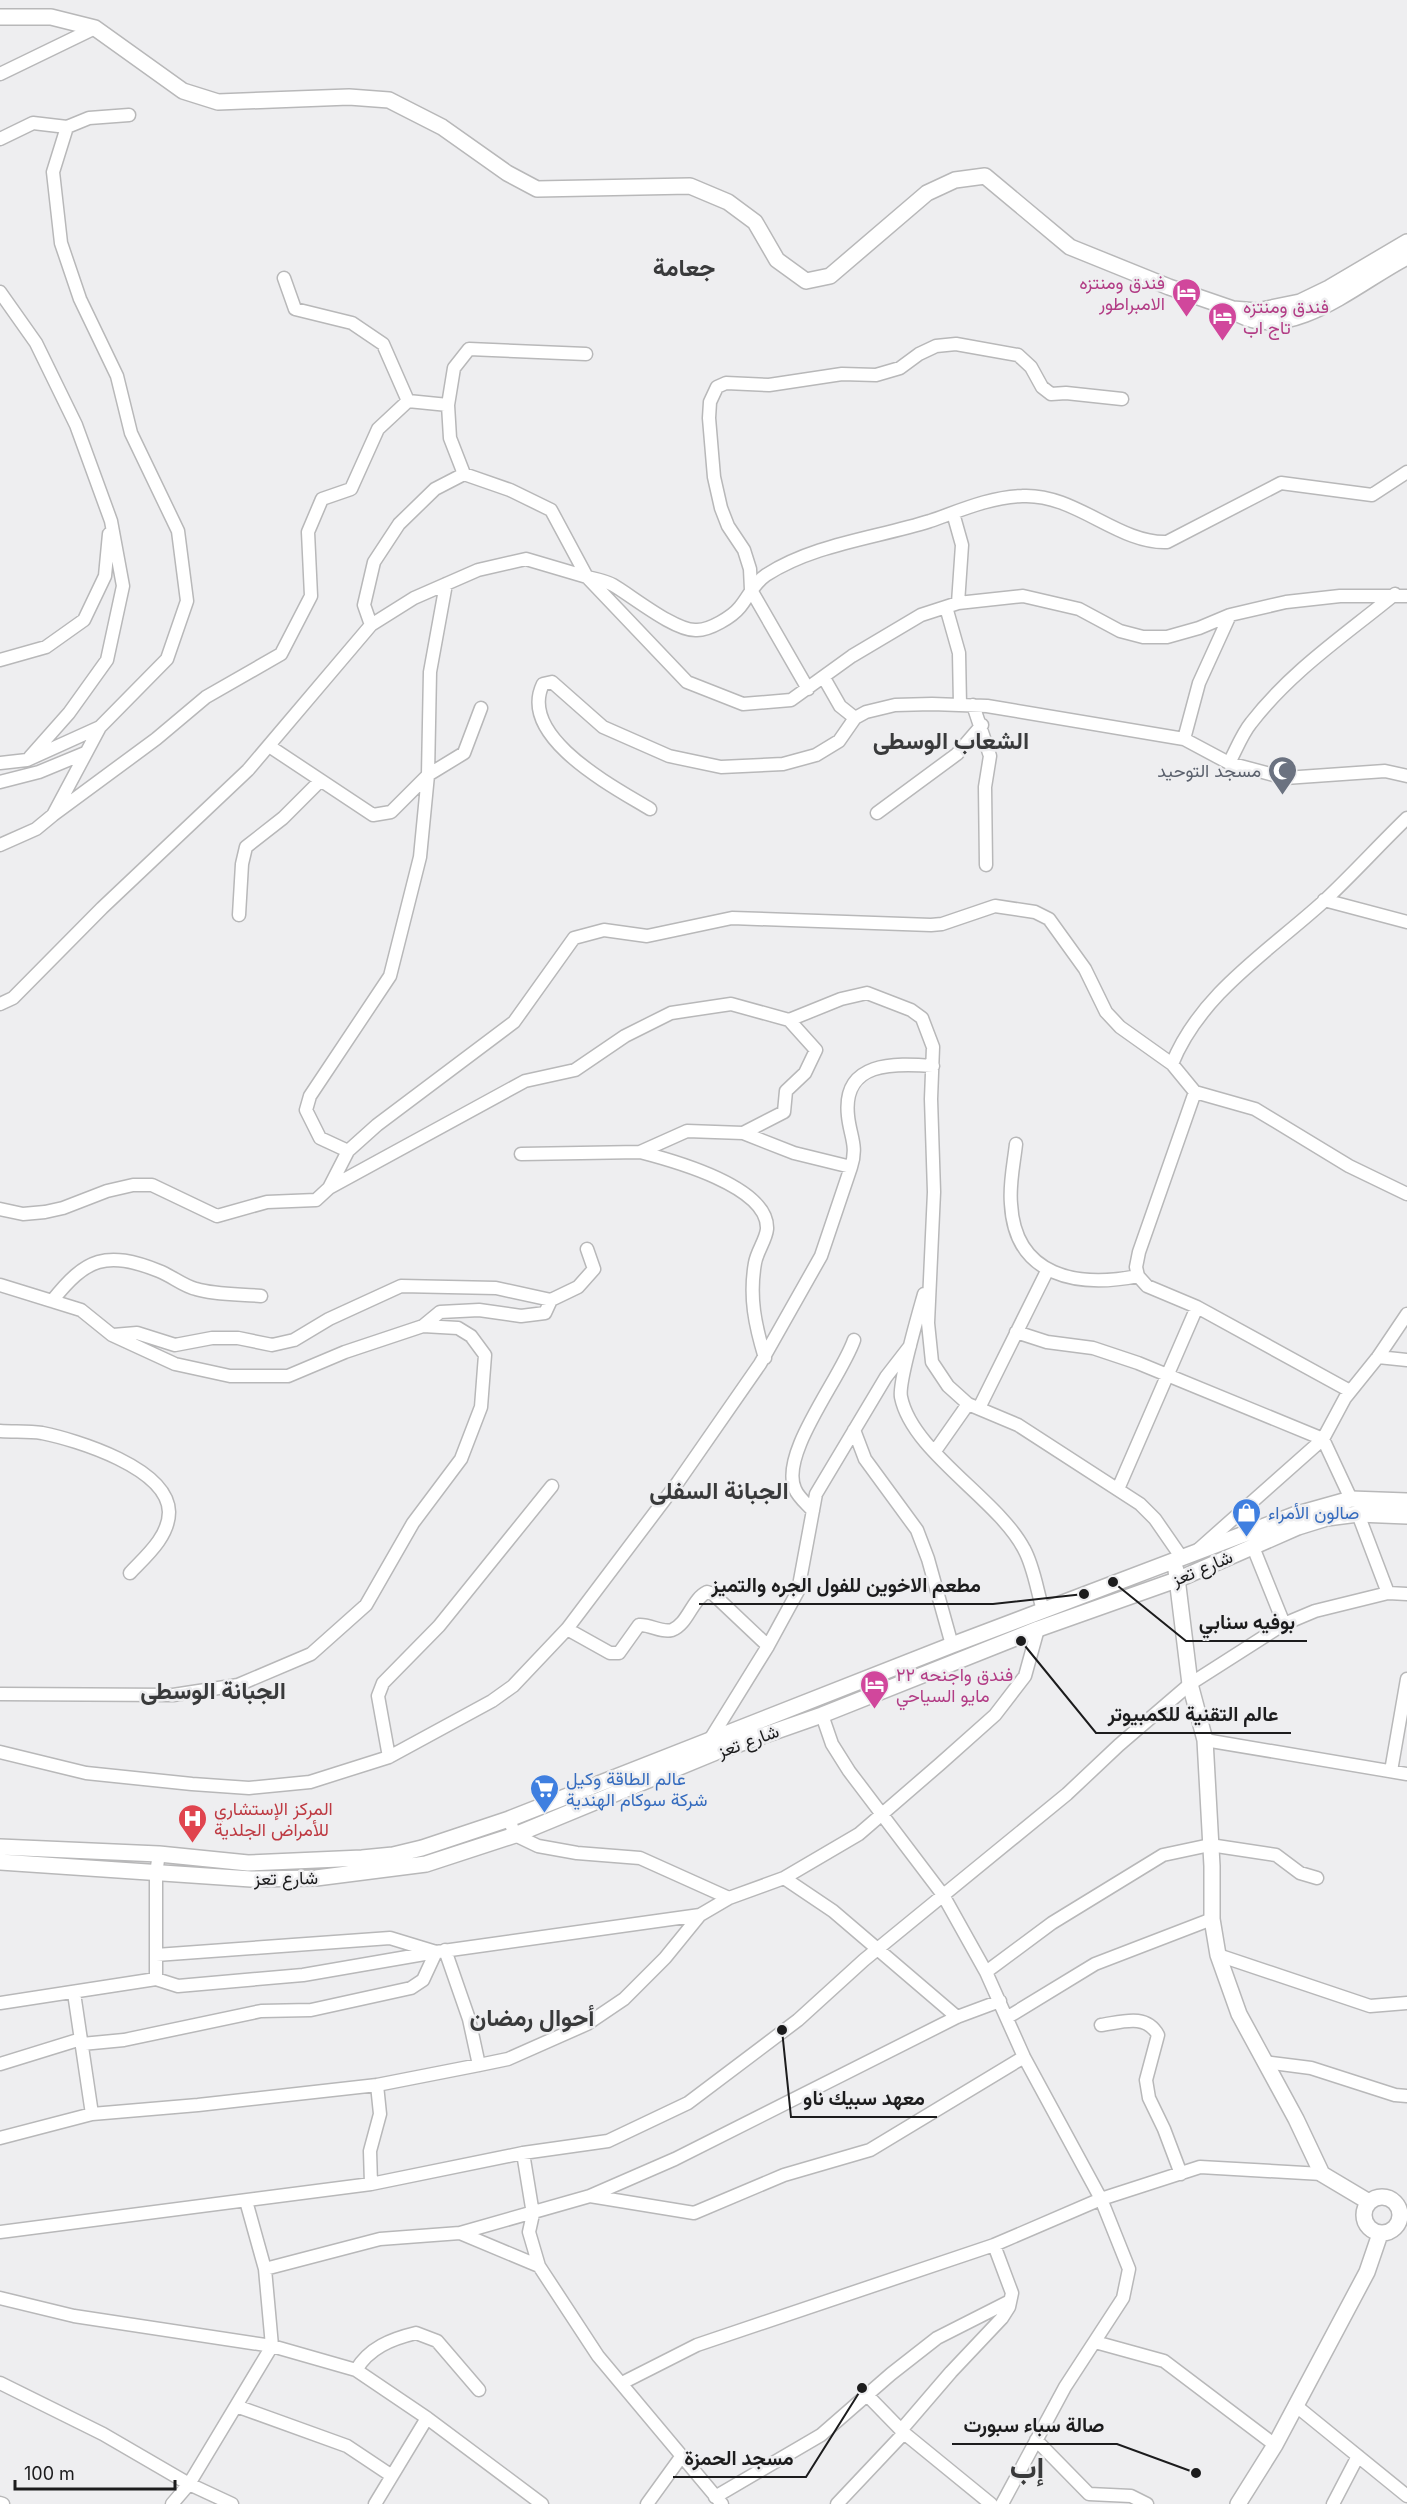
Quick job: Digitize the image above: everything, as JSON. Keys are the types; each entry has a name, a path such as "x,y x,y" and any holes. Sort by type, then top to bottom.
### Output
{"main road":[{"path":"0,17 51,17 94,28 183,91 218,102 349,97 389,100 442,127 507,173 537,189 690,186 728,202 755,222 777,260 806,281 830,276 927,193 955,180 985,176 1070,247 1168,287 1233,309 1257,311 1300,302 1329,288 1407,242"},
{"path":"1233,309 1247,318 1262,322 1286,320 1323,306 1407,257"},
{"name":"شارع تعز","path":"0,1862 251,1879 316,1878 426,1864 515,1835 714,1745 952,1645 1198,1550 1294,1515 1351,1499 1407,1502"},
{"name":"شارع تعز","path":"0,1847 159,1854 248,1863 312,1862 393,1855 510,1819 714,1745 822,1715 1038,1629 1179,1579 1298,1527 1327,1518 1359,1514 1407,1516"},
{"path":"1178,1559 1190,1684 1205,1740 1212,1919 1218,1955 1239,2014 1296,2119 1322,2174 1369,2202"},
{"path":"1377,2197 1388,2198 1404,2212 1392,2231 1380,2234 1372,2231 1365,2222 1364,2212 1369,2202 1377,2197"},
{"path":"1238,2504 1275,2445 1367,2272 1380,2234"}],"street":[{"path":"0,74 94,28"},
{"path":"0,139 33,123 67,126 89,118 129,115"},
{"path":"53,815 100,727 167,659 187,601 178,531 131,433 117,376 80,299 61,243 53,172 67,126"},
{"path":"284,278 295,309 352,323 383,344 408,401"},
{"path":"0,292 36,343 66,405 111,520 123,586 107,660 69,713 27,760"},
{"path":"808,689 751,590 750,569 744,550 728,526 714,477 709,418 710,402 717,387 726,383 769,385 842,374 876,375 900,368 919,354 936,346 956,344 1018,355 1031,367 1042,387 1051,394 1066,393 1122,399"},
{"path":"464,474 450,438 448,405 454,368 469,349 586,354"},
{"path":"0,844 36,829 156,739 206,696 280,654 311,596 308,532 322,499 351,489 378,429 408,401 448,405"},
{"path":"0,1004 13,998 102,908 248,770 371,625 414,598 478,570 526,559 610,583 681,627 697,630 718,623 739,609 751,590 764,576 794,561 842,543 985,502 1023,495 1059,502 1092,515 1137,538 1152,543 1167,542 1281,483 1372,495 1407,472"},
{"path":"371,625 363,605 374,562 399,524 435,489 464,474 510,490 551,510 587,576 687,682 743,704 791,700 852,656 921,615 952,605 1023,596 1078,609 1120,631 1143,638 1167,637 1199,628 1230,615 1286,602 1401,595"},
{"path":"953,513 962,545 952,605 959,653 967,705 982,725 990,756 985,787 986,865"},
{"path":"0,660 46,647 84,620 105,576 111,520"},
{"path":"348,1151 320,1138 306,1110 310,1096 390,976 420,857 428,775 430,672 446,584"},
{"path":"1229,763 1250,724 1311,660 1401,595"},
{"path":"1184,739 1198,683 1230,615"},
{"path":"824,678 840,706 855,718"},
{"path":"650,809 603,780 559,746 543,723 538,693 543,684 552,682 603,727 669,756 722,766 783,764 816,755 839,741 855,718 866,712 895,705 967,705 1184,739 1229,763 1285,778 1385,771 1407,776"},
{"path":"269,746 373,815 382,815 391,812 428,775 464,753 481,708"},
{"path":"877,813 957,754 982,725"},
{"path":"0,763 27,760 100,727"},
{"path":"0,782 39,772 85,753"},
{"path":"239,915 246,847 283,818 320,781"},
{"path":"1172,1064 1196,1019 1229,984 1324,900 1407,818"},
{"path":"1324,900 1407,922"},
{"path":"329,1188 348,1151 377,1125 514,1022 574,938 604,930 647,936 732,918 942,924 996,906 1035,912 1049,919 1086,969 1106,1012 1120,1027 1172,1064 1195,1092 1255,1109 1349,1166 1407,1194"},
{"path":"789,1020 841,999 867,993 911,1010 922,1018 933,1047 934,1192 928,1323 932,1362 948,1386 973,1406 1018,1425 1140,1504 1155,1519 1178,1559"},
{"path":"0,1209 23,1214 45,1212 63,1208 107,1191 134,1185 152,1185 217,1216 267,1202 316,1200 329,1188 525,1082 575,1070 625,1036 671,1013 731,1004 789,1020 816,1050 805,1073 786,1091 784,1112 743,1133"},
{"path":"0,1752 86,1773 249,1788 310,1782 390,1756 500,1696 513,1686 567,1629 678,1482 765,1358 821,1256 856,1153 848,1115 849,1091 865,1073 895,1064 933,1066"},
{"path":"1195,1092 1139,1252 1136,1267 1138,1276 1150,1288 1197,1307 1350,1391"},
{"path":"640,1152 687,1131 743,1133 794,1153 851,1167"},
{"path":"1016,1144 1011,1203 1013,1221 1020,1241 1047,1271 1068,1278 1110,1281 1138,1276"},
{"path":"521,1154 640,1152 701,1169 743,1193 765,1218 767,1230 755,1260 751,1298 765,1358"},
{"path":"112,1335 137,1333 175,1345 212,1338 237,1338 272,1345 294,1340 329,1319 401,1286 496,1288 551,1299 578,1287 594,1269 587,1249"},
{"path":"52,1301 73,1275 104,1260 121,1259 160,1271 196,1289 261,1296"},
{"path":"930,1271 910,1346 900,1395 913,1425 935,1451 1001,1517 1024,1549 1043,1610"},
{"path":"935,1451 973,1406 1016,1332 1047,1271"},
{"path":"0,1285 81,1310 112,1335 175,1364 230,1376 288,1377 345,1352 423,1326 440,1312 479,1310 521,1316 545,1312 551,1299"},
{"path":"1118,1489 1197,1307"},
{"path":"1198,1550 1323,1439 1350,1391 1378,1358 1407,1314"},
{"path":"0,1694 173,1695 238,1685 311,1654 366,1605 413,1523 461,1459 481,1407 484,1355 479,1346 458,1328 423,1326"},
{"path":"1016,1332 1047,1342 1093,1348 1323,1439 1351,1499"},
{"path":"813,1511 795,1490 792,1470 796,1449 848,1361 854,1341"},
{"path":"714,1745 798,1591 816,1494 886,1377 910,1346"},
{"path":"1378,1358 1407,1360"},
{"path":"854,1430 865,1459 917,1530 928,1559 952,1645"},
{"path":"0,1431 41,1433 105,1453 133,1464 162,1492 169,1512 160,1541 130,1573"},
{"path":"390,1756 378,1696 383,1683 439,1626 552,1486"},
{"path":"1359,1514 1388,1593"},
{"path":"1252,1546 1284,1624"},
{"path":"567,1629 610,1653 619,1653 625,1648 639,1625 647,1624 662,1630 671,1630 678,1626 701,1595 707,1592 712,1594 768,1646"},
{"path":"0,2232 371,2184 523,2153 608,2141 688,2103 798,2020 864,1960 1067,1794 1119,1745 1190,1684 1284,1624 1315,1611 1388,1593 1407,1594"},
{"path":"0,2138 92,2114 377,2085 508,2059 587,2024 624,1999 665,1958 700,1915 729,1898 784,1878 859,1834 995,1715 1025,1676 1038,1629"},
{"path":"1391,1771 1407,1679"},
{"path":"822,1715 832,1744 881,1814 943,1895 986,1972 1008,2016 1024,2057 1101,2199 1129,2268 1124,2298 1065,2387 1002,2504"},
{"path":"1205,1740 1407,1774"},
{"path":"510,1819 515,1835 538,1846 577,1853 640,1858 729,1898"},
{"path":"986,1972 1052,1923 1163,1855 1210,1845 1276,1855 1300,1873 1317,1878"},
{"path":"156,1979 156,1873 159,1854"},
{"path":"784,1878 833,1911 957,2017"},
{"path":"0,2003 156,1979 178,1986 303,1975 441,1951 700,1915"},
{"path":"1008,2016 1095,1964 1212,1919"},
{"path":"156,1955 390,1938 441,1951"},
{"path":"0,2064 81,2042 124,2040 261,2011 311,2010 411,1988 423,1980 441,1951"},
{"path":"441,1951 469,2019 479,2065"},
{"path":"1218,1955 1370,2006 1407,2003"},
{"path":"74,1993 92,2114"},
{"path":"264,2269 380,2239 460,2233 533,2214 569,2200 590,2196 675,2159 957,2017 1000,2001"},
{"path":"1101,2025 1140,2019 1154,2028 1158,2035 1146,2080 1149,2098 1180,2174"},
{"path":"590,2196 684,2212 701,2211 784,2175 870,2150 1024,2057"},
{"path":"1264,2062 1311,2068 1395,2095 1407,2096"},
{"path":"371,2184 370,2151 380,2114 377,2085"},
{"path":"523,2153 533,2214 529,2232 539,2266 598,2356 719,2500 821,2435 937,2338 1010,2301"},
{"path":"622,2383 697,2345 994,2245 1101,2199 1200,2167 1322,2174"},
{"path":"172,2504 189,2484 272,2346 264,2269 246,2201"},
{"path":"460,2233 539,2266"},
{"path":"837,2504 903,2431 951,2372 1002,2318 1012,2293 994,2245"},
{"path":"0,2298 74,2316 272,2346 356,2370 427,2418 542,2504"},
{"path":"356,2370 364,2356 375,2349 416,2333 437,2341 479,2390"},
{"path":"1095,2342 1164,2361 1275,2445"},
{"path":"0,2383 103,2434 189,2484 232,2504"},
{"path":"867,2395 903,2431 991,2504"},
{"path":"1295,2405 1407,2496"},
{"path":"236,2406 347,2446 392,2476"},
{"path":"379,2503 392,2476 427,2418"},
{"path":"1036,2440 1089,2494 1131,2496 1147,2504"},
{"path":"1333,2504 1358,2456"},
{"path":"647,2504 681,2457"}],"place":[{"name":"فندق ومنتزه الامبراطور","path":"1186,318"},
{"name":"فندق ومنتزه تاج اب","path":"1222,342"},
{"name":"مسجد التوحيد","path":"1282,796"},
{"name":"صالون الأمراء","path":"1247,1538"},
{"name":"بوفيه سنابي","path":"1113,1582"},
{"name":"مطعم الاخوين للفول الجره والتميز","path":"1084,1594"},
{"name":"عالم التقنية للكمبيوتر","path":"1021,1641"},
{"name":"فندق واجنحه ٢٢ مايو السياحي","path":"875,1710"},
{"name":"عالم الطاقة وكيل شركة سوكام الهندية","path":"545,1814"},
{"name":"المركز الإستشاري للأمراض الجلدية","path":"193,1844"},
{"name":"معهد سبيك ناو","path":"782,2030"},
{"name":"مسجد الحمزة","path":"862,2388"},
{"name":"صالة سباء سبورت","path":"1196,2473"}],"district":[{"name":"جعامة","path":"684,267"},
{"name":"الشعاب الوسطى","path":"951,740"},
{"name":"الجبانة السفلى","path":"719,1490"},
{"name":"الجبانة الوسطى","path":"213,1690"},
{"name":"أحوال رمضان","path":"532,2017"},
{"name":"إب","path":"1027,2467"}]}
